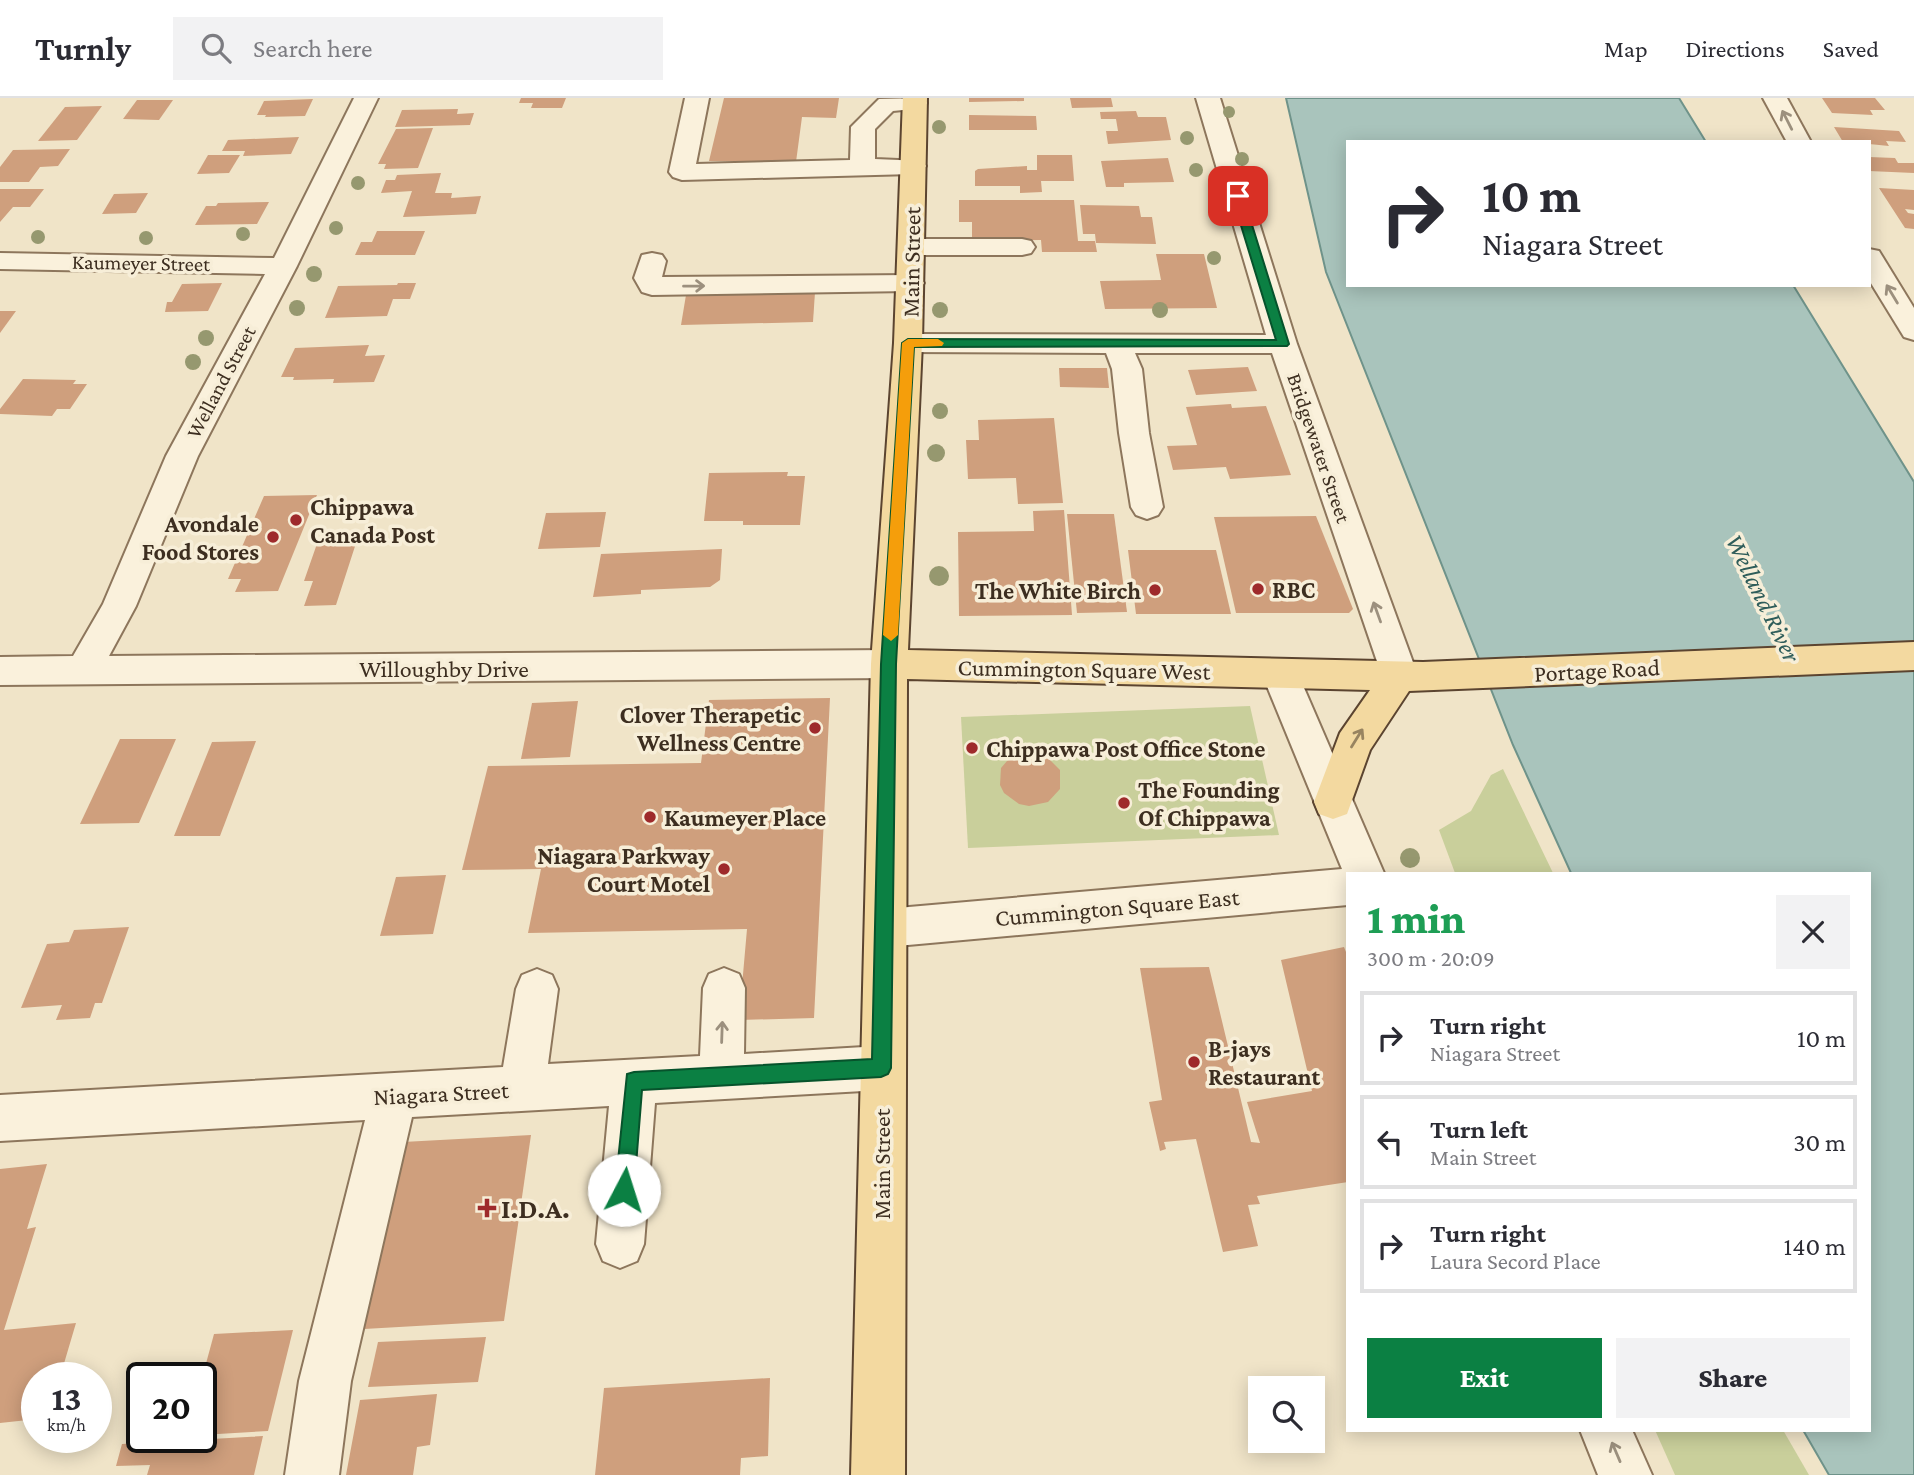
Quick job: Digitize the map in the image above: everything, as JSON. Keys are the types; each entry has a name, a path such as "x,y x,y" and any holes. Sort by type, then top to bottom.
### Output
{"main road":[{"name":"Main Street","path":"878,1475 881,1068 886,928 889,664 908,343 915,100"},
{"name":"Portage Road","path":"1280,674 1412,676 1914,656"},
{"name":"Cummington Square West","path":"889,664 1280,674"},
{"path":"1333,802 1353,744 1412,676"}],"street":[{"name":"Welland Street","path":"85,669 119,606 181,456 283,266 366,98"},
{"path":"696,98 681,172 913,166"},
{"name":"Bridgewater Street","path":"1208,98 1283,344 1412,676"},
{"path":"1775,98 1798,140"},
{"path":"862,168 863,127 887,104 915,100"},
{"path":"911,247 1022,247"},
{"path":"1871,260 1914,331"},
{"name":"Kaumeyer Street","path":"0,261 283,266"},
{"path":"652,261 649,278 652,286 910,283"},
{"path":"908,343 1283,344"},
{"path":"1117,344 1127,369 1134,433 1147,507"},
{"name":"Willoughby Drive","path":"0,671 889,664"},
{"path":"1280,674 1364,872"},
{"name":"Cummington Square East","path":"886,928 1346,887"},
{"path":"721,1076 724,988"},
{"path":"522,1088 537,989"},
{"name":"Niagara Street","path":"0,1118 881,1068"},
{"path":"620,1244 634,1081"},
{"path":"312,1475 325,1381 394,1096"},
{"path":"1607,1432 1625,1475"}],"green space":[{"path":"1250,706 1279,835 968,848 961,717"},
{"path":"1503,769 1553,872 1455,872 1439,830 1471,811 1491,775"},
{"path":"1656,1432 1784,1432 1809,1475 1675,1475"}],"water":[{"name":"Welland River","path":"1286,98 1679,98 1705,140 1346,140 1346,287 1794,287 1914,482 1914,1475 1829,1475 1804,1432 1871,1432 1871,872 1571,872 1513,745 1326,272"}],"building":[{"path":"521,98 566,98 562,108 531,108 533,103 519,103"},
{"path":"724,98 839,98 836,118 802,117 796,162 709,161"},
{"path":"969,98 1024,98 1024,101 969,102"},
{"path":"1070,98 1111,98 1113,107 1072,108"},
{"path":"1822,98 1875,98 1885,110 1870,110 1873,115 1832,113"},
{"path":"313,99 305,116 257,115 264,101"},
{"path":"137,100 173,100 159,120 123,119"},
{"path":"102,106 77,140 38,141 65,107"},
{"path":"458,109 457,114 474,113 470,125 395,127 402,110"},
{"path":"1136,111 1138,117 1166,117 1171,140 1108,144 1106,131 1118,131 1116,119 1101,119 1100,112"},
{"path":"969,115 1036,116 1037,130 969,130"},
{"path":"1834,127 1899,131 1906,142 1886,141 1889,146 1871,144 1871,140 1842,140"},
{"path":"433,128 418,168 384,169 386,164 378,164 396,129"},
{"path":"299,137 291,154 243,156 245,151 222,151 228,140"},
{"path":"70,149 58,166 40,167 29,182 0,182 0,167 13,150"},
{"path":"208,155 240,155 229,173 197,174"},
{"path":"1037,155 1072,155 1074,181 1041,181 1042,192 1020,193 1020,186 975,186 975,171 978,169 1027,166 1027,170 1037,170"},
{"path":"1871,157 1895,158 1898,163 1914,163 1914,173 1871,171"},
{"path":"1168,158 1174,182 1124,183 1124,187 1106,187 1101,161"},
{"path":"441,173 435,193 452,193 451,198 481,196 476,214 403,217 412,191 381,193 386,180 395,180 397,175"},
{"path":"1879,188 1914,190 1914,210 1905,209 1914,214 1914,229 1905,228"},
{"path":"0,189 44,189 30,207 13,207 0,222"},
{"path":"148,193 136,213 102,214 114,194"},
{"path":"959,200 1074,200 1078,241 1095,241 1097,252 1042,252 1041,240 972,241 972,222 959,222"},
{"path":"269,202 257,224 195,225 206,206 216,206 218,203"},
{"path":"1080,205 1139,206 1141,217 1152,217 1156,244 1096,243 1095,234 1083,234"},
{"path":"377,231 425,231 415,255 355,255 361,242 372,242"},
{"path":"1156,254 1204,254 1217,308 1105,309 1100,281 1161,280"},
{"path":"222,283 208,311 165,312 167,302 172,302 182,284"},
{"path":"416,283 410,299 393,299 387,316 325,318 338,286"},
{"path":"815,292 813,322 681,325 686,295"},
{"path":"0,311 16,311 0,333"},
{"path":"369,345 365,356 385,355 374,382 333,383 334,379 293,380 294,377 281,377 295,348"},
{"path":"1248,367 1257,391 1196,395 1188,370"},
{"path":"1059,368 1107,368 1109,388 1060,387"},
{"path":"23,379 76,380 73,384 87,384 70,409 57,409 52,416 0,414 0,409"},
{"path":"1231,404 1232,408 1266,406 1291,475 1230,479 1226,467 1173,470 1167,446 1197,445 1186,407"},
{"path":"1054,418 1063,503 1018,504 1016,478 968,479 966,440 979,440 978,420"},
{"path":"788,472 787,476 805,476 800,525 743,525 743,521 704,521 709,473"},
{"name":"Avondale Food Stores","path":"317,495 278,591 235,592 241,579 228,579 264,496"},
{"path":"1064,510 1072,615 959,616 958,532 1034,531 1033,511"},
{"path":"606,512 600,547 538,549 546,513"},
{"path":"1067,514 1114,514 1127,612 1077,613"},
{"path":"1316,516 1353,609 1349,613 1236,613 1214,517"},
{"path":"358,537 336,605 304,606 313,581 304,581 319,538"},
{"path":"722,549 720,580 710,587 641,590 641,594 593,597 601,554"},
{"path":"1128,550 1216,550 1231,614 1136,614"},
{"name":"Kaumeyer Place","path":"830,698 814,1018 739,1020 747,929 528,933 541,869 462,870 488,766 701,763 709,700"},
{"path":"578,701 570,757 521,759 532,703"},
{"path":"120,739 176,739 139,823 80,824"},
{"path":"256,741 220,836 174,836 212,742"},
{"path":"1025,752 1046,756 1060,770 1060,789 1048,802 1029,806 1019,804 1004,793 1000,785 1001,768 1007,761"},
{"path":"446,875 433,934 380,936 396,877"},
{"path":"129,927 102,1003 95,1003 90,1018 56,1020 62,1005 21,1008 47,944 69,942 74,930"},
{"path":"1344,947 1346,952 1346,1182 1257,1196 1260,1204 1248,1205 1258,1246 1223,1252 1196,1139 1164,1142 1166,1149 1160,1151 1149,1102 1162,1100 1140,968 1209,967 1251,1142 1260,1143 1247,1102 1312,1091 1281,960"},
{"path":"531,1135 504,1321 364,1329 403,1142"},
{"path":"47,1164 27,1229 36,1227 4,1330 76,1323 64,1362 21,1362 21,1421 0,1423 0,1169"},
{"path":"293,1330 268,1431 217,1434 217,1362 206,1362 214,1334"},
{"path":"486,1337 478,1382 368,1387 378,1342"},
{"path":"770,1378 768,1456 741,1458 740,1475 595,1475 604,1388"},
{"path":"437,1394 430,1445 417,1447 413,1475 346,1475 360,1400"},
{"path":"263,1436 254,1475 147,1475 150,1465 116,1466 122,1444 126,1444 126,1453 217,1453 217,1439"}],"slow traffic":[{"path":"891,635 908,343 938,343"}],"place":[{"name":"Chippawa Canada Post","path":"296,520"},
{"name":"Avondale Food Stores","path":"273,537"},
{"name":"RBC","path":"1258,589"},
{"name":"The White Birch","path":"1155,590"},
{"name":"Clover Therapetic Wellness Centre","path":"815,728"},
{"name":"Chippawa Post Office Stone","path":"972,748"},
{"name":"The Founding Of Chippawa","path":"1124,803"},
{"name":"Kaumeyer Place","path":"650,817"},
{"name":"Niagara Parkway Court Motel","path":"724,869"},
{"name":"B-jays Restaurant","path":"1194,1062"},
{"name":"I.D.A.","path":"487,1208"}],"route":[{"path":"624,1190 634,1081 881,1068 886,928 889,664 908,343 1283,344 1238,196"}]}
